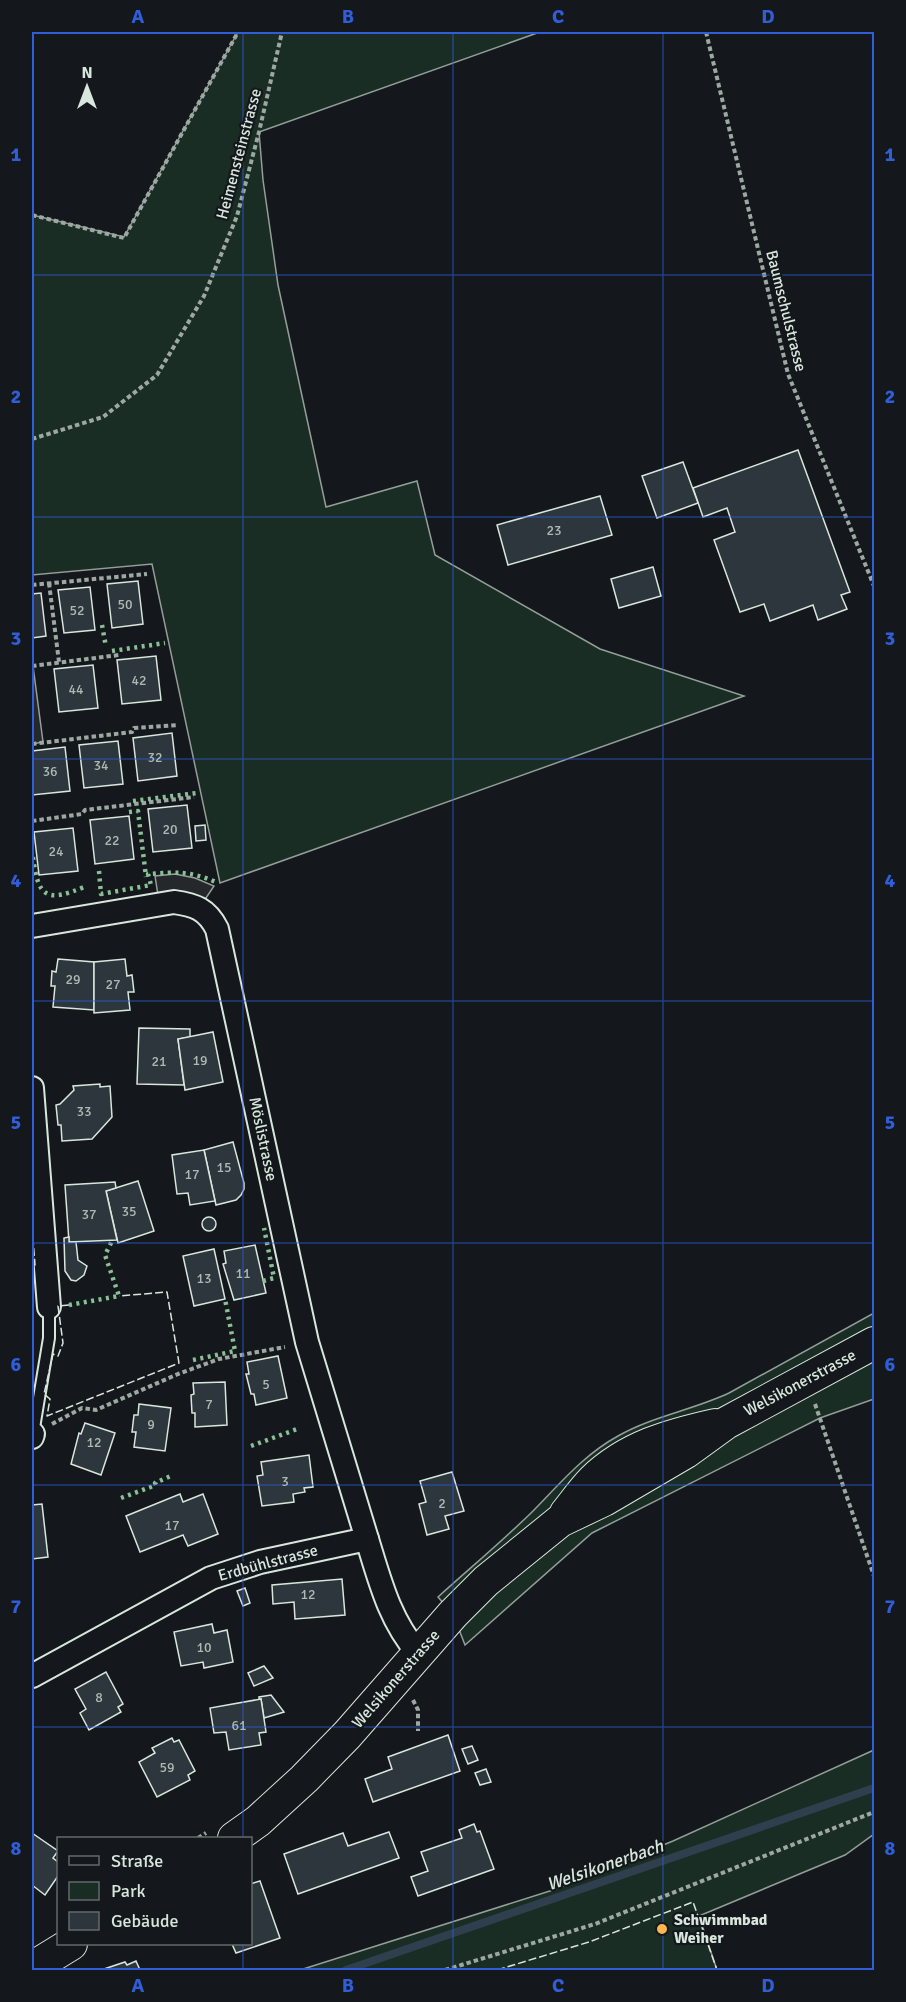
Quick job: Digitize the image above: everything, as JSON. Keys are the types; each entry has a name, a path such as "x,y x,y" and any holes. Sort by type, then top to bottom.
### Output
{"main road":[{"name":"Welsikonerstrasse","path":"237,1837 258,1821 304,1779 347,1735 453,1614 486,1581 560,1521 604,1500 686,1452 726,1422 874,1343"},
{"path":"32,1968 69,1945"}],"street":[{"name":"Möslistrasse","path":"32,926 174,902 189,904 210,917 217,929 307,1342 367,1539"},
{"path":"32,1088 50,1307"},
{"path":"367,1539 389,1608 403,1636 418,1653"},
{"name":"Erdbühlstrasse","path":"32,1676 211,1578 260,1562 367,1539"}],"lane":[{"path":"32,1435 49,1338 50,1307"}],"path":[{"path":"32,215 124,237 238,32"},
{"name":"Heimensteinstrasse","path":"32,439 103,417 157,375 204,296 237,216 282,32"},
{"name":"Baumschulstrasse","path":"706,32 788,374 874,586"},
{"path":"32,585 147,574"},
{"path":"49,583 59,662"},
{"path":"32,666 120,655"},
{"path":"32,744 132,732 134,728 178,725"},
{"path":"32,821 81,814 85,810 194,797"},
{"path":"32,1435 82,1408 96,1410 178,1374 219,1359 278,1349"},
{"path":"806,1380 874,1576"},
{"path":"445,1971 595,1924 874,1812"}],"green space":[{"path":"238,32 540,32 259,132 263,180 278,285 326,507 417,481 435,555 600,649 744,696 220,883 152,564 32,575 32,215 124,237"},
{"path":"874,1313 874,1399 820,1418 592,1533 465,1645 453,1614 438,1597 519,1525 593,1452 631,1429 729,1393"},
{"path":"874,1750 874,1834 845,1855 699,1916 717,1970 300,1970 553,1890 673,1841"}],"shaded area":[{"path":"32,666 43,742 32,744"},
{"path":"175,874 195,878 214,886 204,901 158,895 155,876"}],"building":[{"path":"798,450 850,592 841,595 847,609 818,620 813,605 770,621 764,604 740,612 714,540 735,532 727,508 703,517 693,488"},
{"path":"683,462 698,503 657,518 642,476"},
{"path":"600,496 612,535 508,565 497,525"},
{"path":"653,567 661,596 619,608 611,579"},
{"path":"138,581 143,624 112,628 107,584"},
{"path":"90,587 95,630 64,633 58,590"},
{"path":"41,593 46,636 32,638 32,594"},
{"path":"156,656 161,700 122,704 117,660"},
{"path":"93,665 98,708 59,712 54,669"},
{"path":"172,733 177,776 138,781 133,738"},
{"path":"118,741 123,784 84,788 79,745"},
{"path":"65,747 70,791 32,795 32,751"},
{"path":"187,805 192,848 153,852 148,809"},
{"path":"129,816 134,859 95,864 90,820"},
{"path":"205,825 206,840 196,841 195,826"},
{"path":"73,828 78,871 39,875 34,832"},
{"path":"58,959 94,962 94,1010 53,1007 55,986 51,986 52,971 56,972"},
{"path":"125,959 127,976 132,975 134,992 128,992 130,1010 94,1013 94,962"},
{"path":"139,1028 190,1029 190,1037 178,1039 184,1085 137,1084"},
{"path":"213,1032 223,1082 185,1090 178,1039"},
{"path":"100,1084 100,1087 110,1086 112,1117 92,1139 62,1141 56,1105 74,1090 73,1086"},
{"path":"233,1142 244,1189 236,1200 216,1205 204,1150"},
{"path":"204,1150 215,1201 190,1205 188,1193 177,1194 172,1155"},
{"path":"138,1181 154,1231 118,1243 106,1191"},
{"path":"115,1182 116,1188 106,1191 117,1240 69,1242 65,1185"},
{"path":"209,1217 214,1219 216,1224 214,1229 209,1231 204,1229 202,1224 204,1219"},
{"path":"69,1237 69,1242 76,1242 78,1260 87,1266 84,1275 76,1281 71,1280 65,1271 64,1238"},
{"path":"255,1245 266,1293 234,1300 223,1264 226,1263 224,1251"},
{"path":"214,1249 225,1299 194,1306 183,1256"},
{"path":"278,1356 287,1398 256,1405 246,1374 249,1374 247,1362"},
{"path":"225,1382 227,1425 195,1427 191,1395 194,1394 193,1383"},
{"path":"139,1404 171,1408 165,1451 134,1447 136,1432 132,1432 134,1415 138,1415"},
{"path":"85,1423 115,1433 101,1475 71,1464 79,1433 81,1434"},
{"path":"309,1455 313,1487 304,1488 305,1492 293,1494 294,1502 262,1506 257,1476 263,1475 261,1462"},
{"path":"452,1472 464,1511 445,1516 449,1529 427,1535 419,1504 426,1502 420,1481"},
{"path":"180,1494 183,1502 203,1494 218,1534 188,1546 183,1535 140,1552 126,1516"},
{"path":"42,1504 48,1557 32,1559 32,1505"},
{"path":"342,1579 345,1615 295,1619 294,1602 273,1604 272,1585"},
{"path":"245,1588 250,1603 243,1606 237,1591"},
{"path":"212,1624 214,1633 227,1630 233,1662 204,1668 203,1662 181,1666 174,1632"},
{"path":"264,1666 273,1678 254,1686 248,1673"},
{"path":"106,1672 123,1704 118,1707 121,1712 89,1730 80,1713 86,1709 75,1689"},
{"path":"271,1695 284,1712 264,1718 259,1697"},
{"path":"261,1699 266,1732 259,1733 261,1745 229,1750 226,1732 214,1733 210,1708"},
{"path":"448,1735 460,1771 373,1802 365,1779 392,1769 388,1757"},
{"path":"172,1738 174,1742 179,1740 195,1771 188,1775 190,1780 157,1797 139,1762 155,1753 152,1748"},
{"path":"472,1746 478,1760 468,1764 462,1749"},
{"path":"486,1769 491,1782 480,1785 475,1773"},
{"path":"474,1824 477,1832 480,1831 494,1869 418,1896 411,1877 428,1871 421,1852 462,1838 459,1830"},
{"path":"389,1832 399,1858 298,1894 284,1854 343,1833 348,1846"},
{"path":"32,1833 57,1850 53,1858 57,1861 57,1877 45,1895 32,1885"},
{"path":"260,1881 280,1938 236,1953 232,1945 252,1945 252,1883"},
{"path":"136,1961 140,1970 101,1970 125,1962 127,1965"}],"waterway":[{"name":"Welsikonerbach","path":"346,1970 874,1788"}],"hedge":[{"path":"102,625 106,647"},
{"path":"112,651 165,643"},
{"path":"133,801 197,793"},
{"path":"129,812 138,811 146,877"},
{"path":"33,857 38,881 46,893 61,895 84,887"},
{"path":"99,871 101,894 151,885 148,874 183,873 216,882"},
{"path":"263,1281 274,1278 264,1228"},
{"path":"69,1305 119,1296 105,1255 112,1241"},
{"path":"193,1360 235,1351 225,1299"},
{"path":"251,1446 300,1428"},
{"path":"121,1498 156,1485 155,1483 173,1475"}],"fence":[{"path":"32,1226 35,1265 32,1264"},
{"path":"69,1305 58,1306 63,1343 58,1356 53,1354 44,1394 50,1399 47,1416 179,1363 167,1292 119,1296"},
{"path":"497,1970 589,1942 693,1902 717,1970"}],"place":[{"name":"Schwimmbad Weiher","path":"662,1929"}]}
